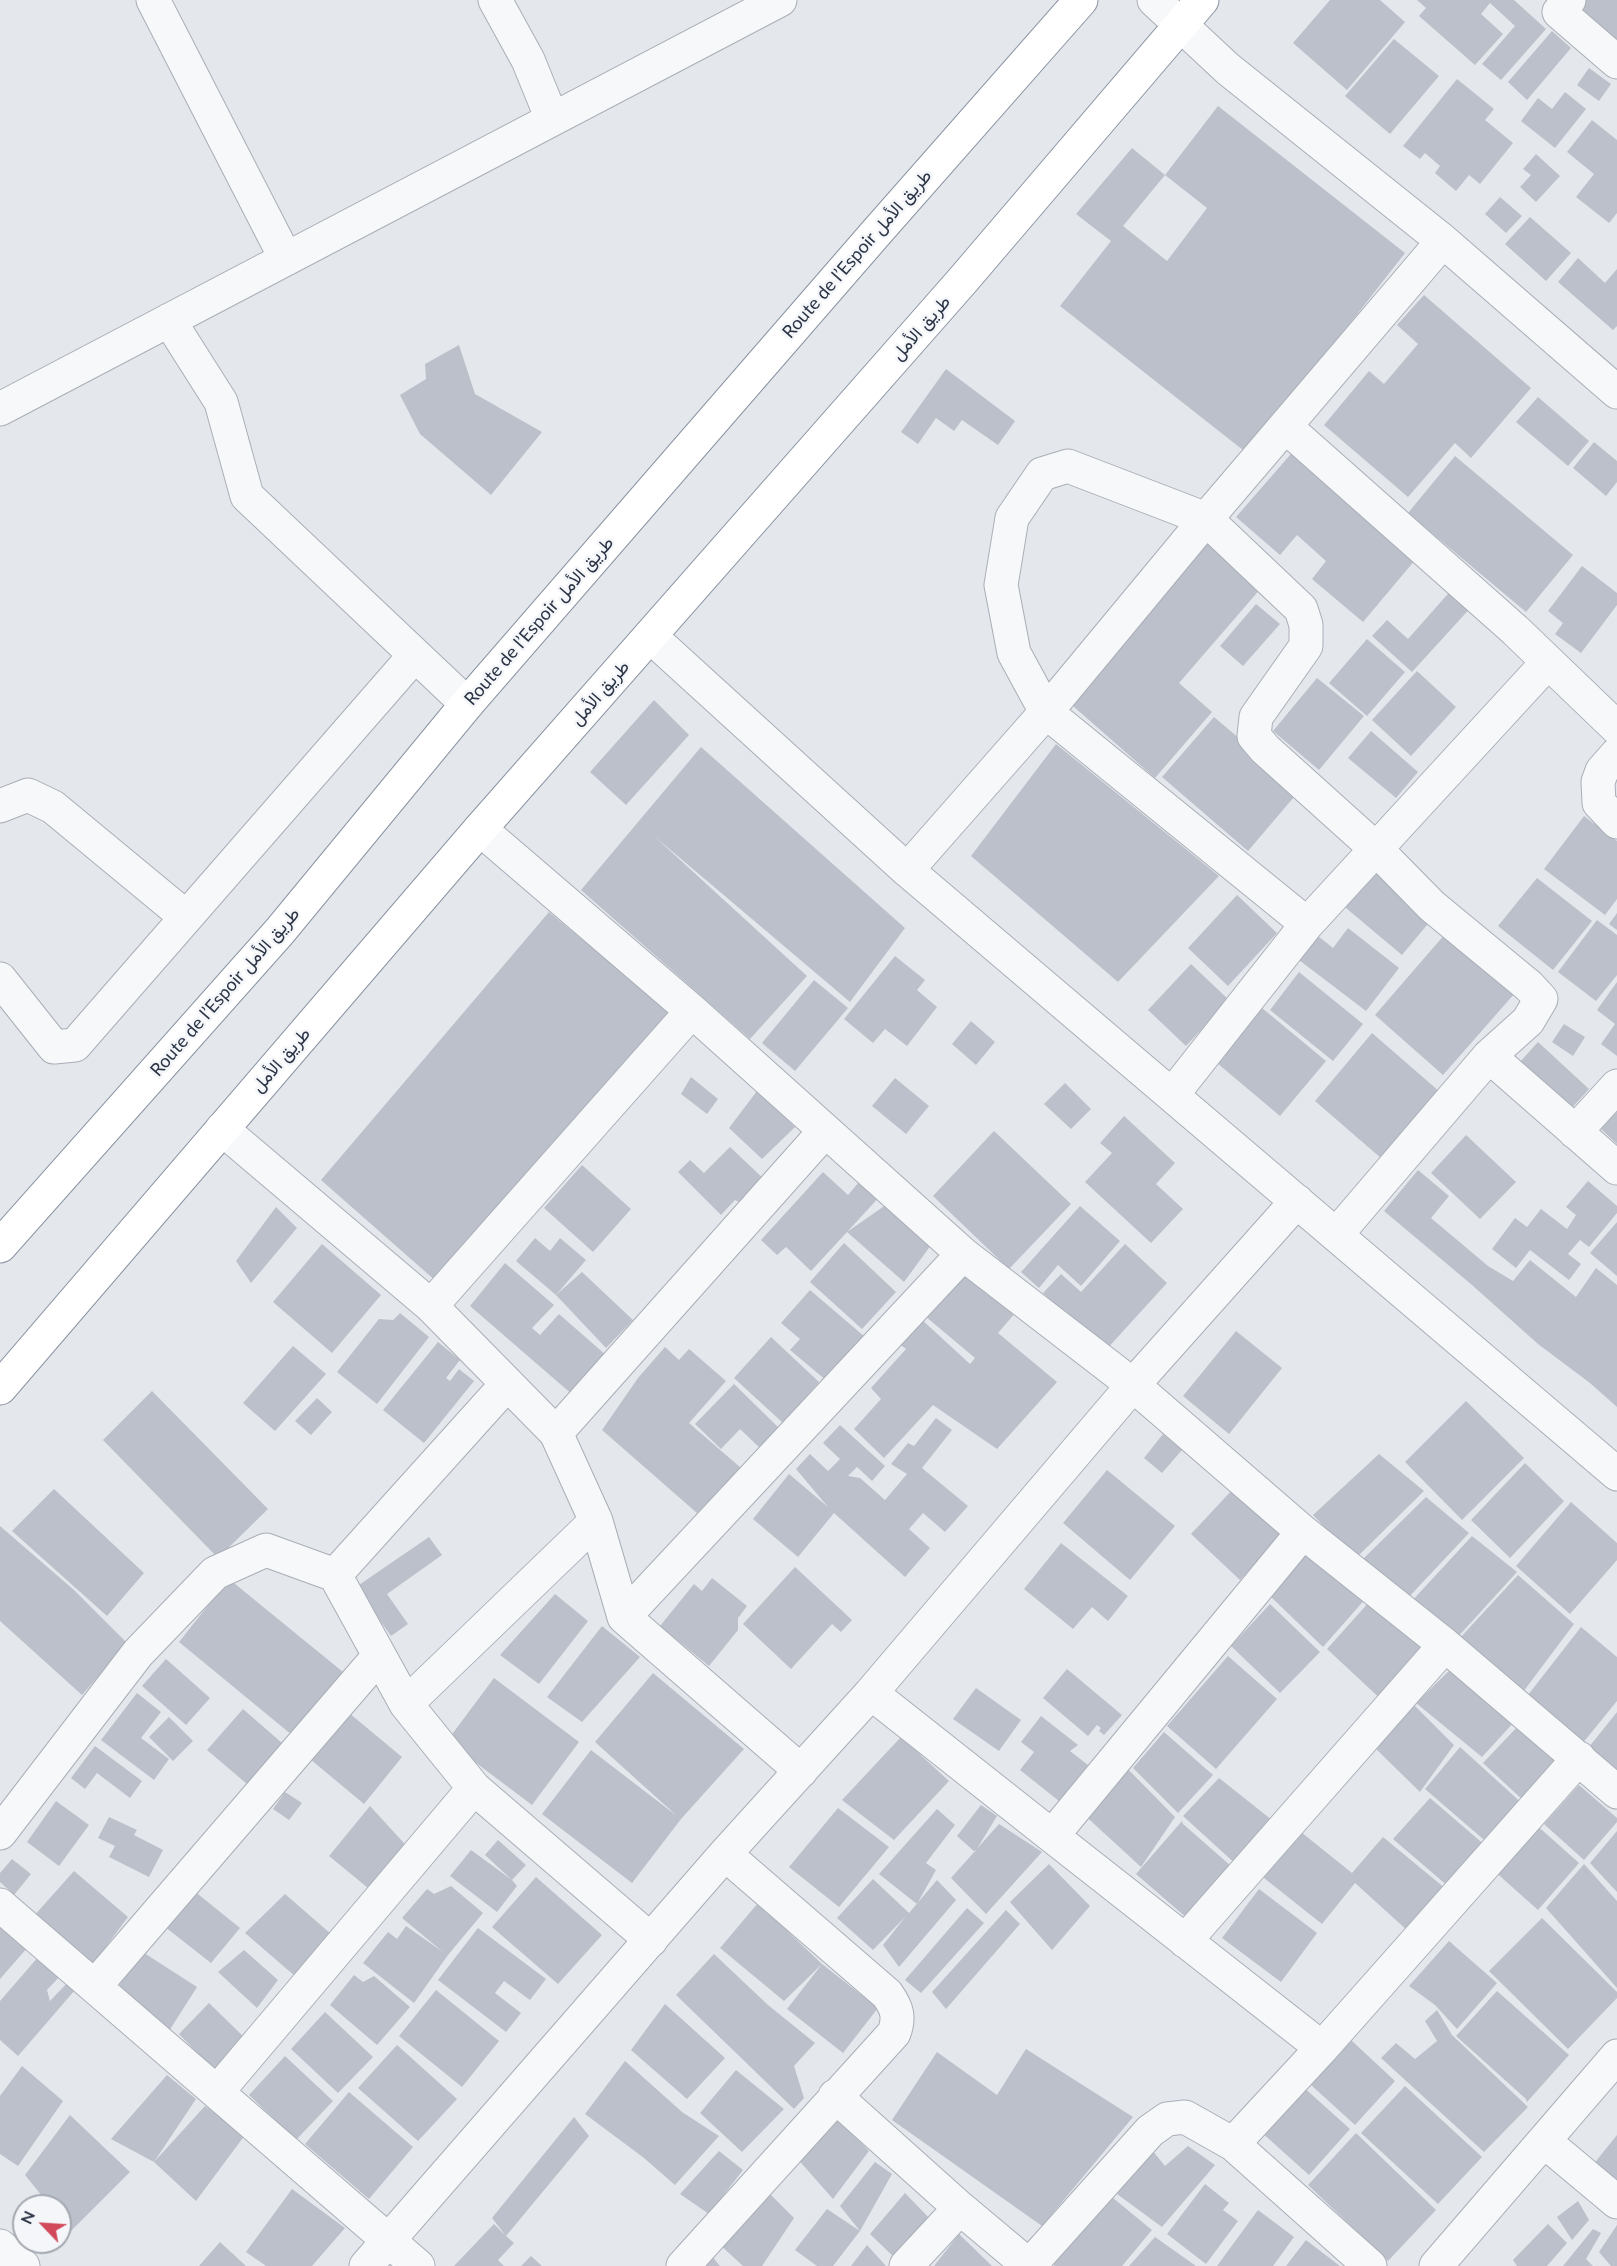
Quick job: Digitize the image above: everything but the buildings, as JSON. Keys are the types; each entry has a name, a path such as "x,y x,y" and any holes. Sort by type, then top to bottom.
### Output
{"highway":[{"name":"Route de l’Espoir طريق الأمل","path":"0,1246 280,931 467,704 874,234 1081,0"},
{"name":"طريق الأمل","path":"0,1388 480,829 963,280 1202,0"}],"street":[{"path":"153,0 286,259"},
{"path":"495,0 528,60 552,119"},
{"path":"3,400 169,320 780,0"},
{"path":"1154,0 1228,69 1443,241 1617,392"},
{"path":"1569,0 1559,12 1617,62"},
{"path":"908,870 1046,712 1206,519 1443,241"},
{"path":"169,320 221,402 247,496 467,704"},
{"path":"1286,427 1515,630 1617,728"},
{"path":"1307,924 1046,712 1014,653 1001,585 1012,519 1042,474 1068,466 1206,519 1301,609 1306,625 1306,646 1256,717 1254,736 1265,749 1375,848 1432,906 1529,986 1541,999 1528,1022 1489,1056 1336,1234"},
{"path":"650,636 908,870 1617,1474"},
{"path":"0,979 54,1047 75,1045 415,654"},
{"path":"1172,1095 1307,924 1548,662"},
{"path":"1617,754 1602,771 1598,782 1599,803 1617,822"},
{"path":"0,806 28,795 53,807 186,917"},
{"path":"480,829 692,1011 963,1254 1133,1385 1303,1532 1445,1645 1617,1792"},
{"path":"430,1306 692,1011"},
{"path":"1489,1056 1617,1168"},
{"path":"1575,1132 1617,1086"},
{"path":"222,1129 430,1306 556,1433 596,1521 624,1617 801,1771"},
{"path":"556,1433 825,1131"},
{"path":"366,2266 725,1854 871,1693 1133,1385 1297,1201"},
{"path":"624,1617 963,1254"},
{"path":"334,1575 507,1383"},
{"path":"406,1704 596,1521"},
{"path":"1052,1836 1303,1532"},
{"path":"0,1833 138,1653 215,1573 266,1550 334,1575 406,1704 474,1788 651,1940"},
{"path":"1185,1941 1445,1645"},
{"path":"95,1986 379,1656"},
{"path":"871,1693 1322,2048"},
{"path":"1233,2144 1322,2048 1578,1758"},
{"path":"217,2092 474,1788"},
{"path":"683,2266 894,2033 898,2022 896,2007 887,1994 725,1854"},
{"path":"0,1905 418,2266"},
{"path":"1436,2266 1617,2056"},
{"path":"835,2096 1028,2266 1149,2131 1167,2118 1185,2117 1233,2144 1370,2266"},
{"path":"1544,2141 1617,2202"},
{"path":"906,2266 960,2208"},
{"path":"0,2246 22,2266"}]}
